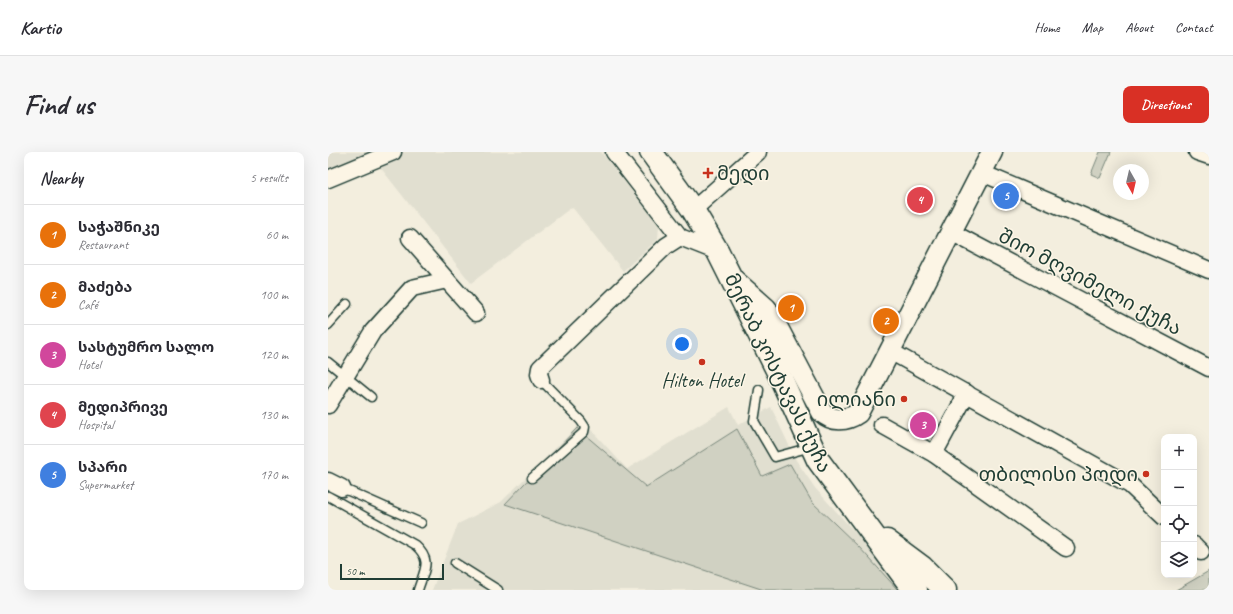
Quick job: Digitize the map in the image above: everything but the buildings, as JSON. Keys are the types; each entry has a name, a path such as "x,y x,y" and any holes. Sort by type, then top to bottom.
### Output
{"main road":[{"name":"მერაბ კოსტავას ქუჩა","path":"657,154 718,252 731,277 762,320 780,376 812,447 832,479 871,529 912,586"},
{"name":"მერაბ კოსტავას ქუჩა","path":"871,529 922,567 945,590"}],"street":[{"path":"328,179 393,152"},
{"path":"541,380 538,374 540,368 666,246 680,237 614,152"},
{"path":"692,210 758,152"},
{"path":"762,320 824,414 832,418 847,418 858,413 992,152"},
{"path":"1197,152 1209,156"},
{"path":"982,173 1209,270"},
{"name":"შიო მღვიმელი ქუჩა","path":"951,232 1209,368"},
{"name":"მერაბ კოსტავას ქუჩა","path":"680,237 718,252"},
{"path":"410,238 476,313"},
{"path":"328,405 374,331 412,288 447,280"},
{"path":"890,350 1130,485 1161,514"},
{"path":"934,454 967,393"},
{"path":"882,425 934,454 1066,548"}],"lane":[{"path":"328,325 347,304"},
{"path":"328,362 371,397"},
{"path":"532,478 584,432 585,427 541,380"},
{"path":"759,390 754,421 775,456 812,447"},
{"path":"335,485 422,523"},
{"path":"328,496 415,545 424,553 427,562 418,590"},
{"path":"455,564 498,590"}],"shaded area":[{"path":"328,152 601,152 659,226 658,239 623,271 572,207 471,283 373,158 328,177"},
{"path":"1100,152 1111,152 1100,178 1091,174"},
{"path":"729,407 738,425 771,407 796,460 815,488 907,590 432,590 458,524 501,502 583,421 627,469"},
{"path":"577,428 646,487 737,429 762,476 790,464 812,502 859,547 898,590 764,590 505,504"},
{"path":"1209,571 1209,590 1176,590 1197,578"}],"place":[{"name":"მედი","path":"708,173"},
{"name":"სპარი","path":"1006,196"},
{"name":"მედიპრივე","path":"920,200"},
{"name":"საჭაშნიკე","path":"791,308"},
{"name":"მაძება","path":"886,321"},
{"name":"Hilton Hotel","path":"702,362"},
{"name":"ილიანი","path":"904,399"},
{"name":"სასტუმრო სალო","path":"923,425"},
{"name":"თბილისი პოდი","path":"1146,474"}]}
